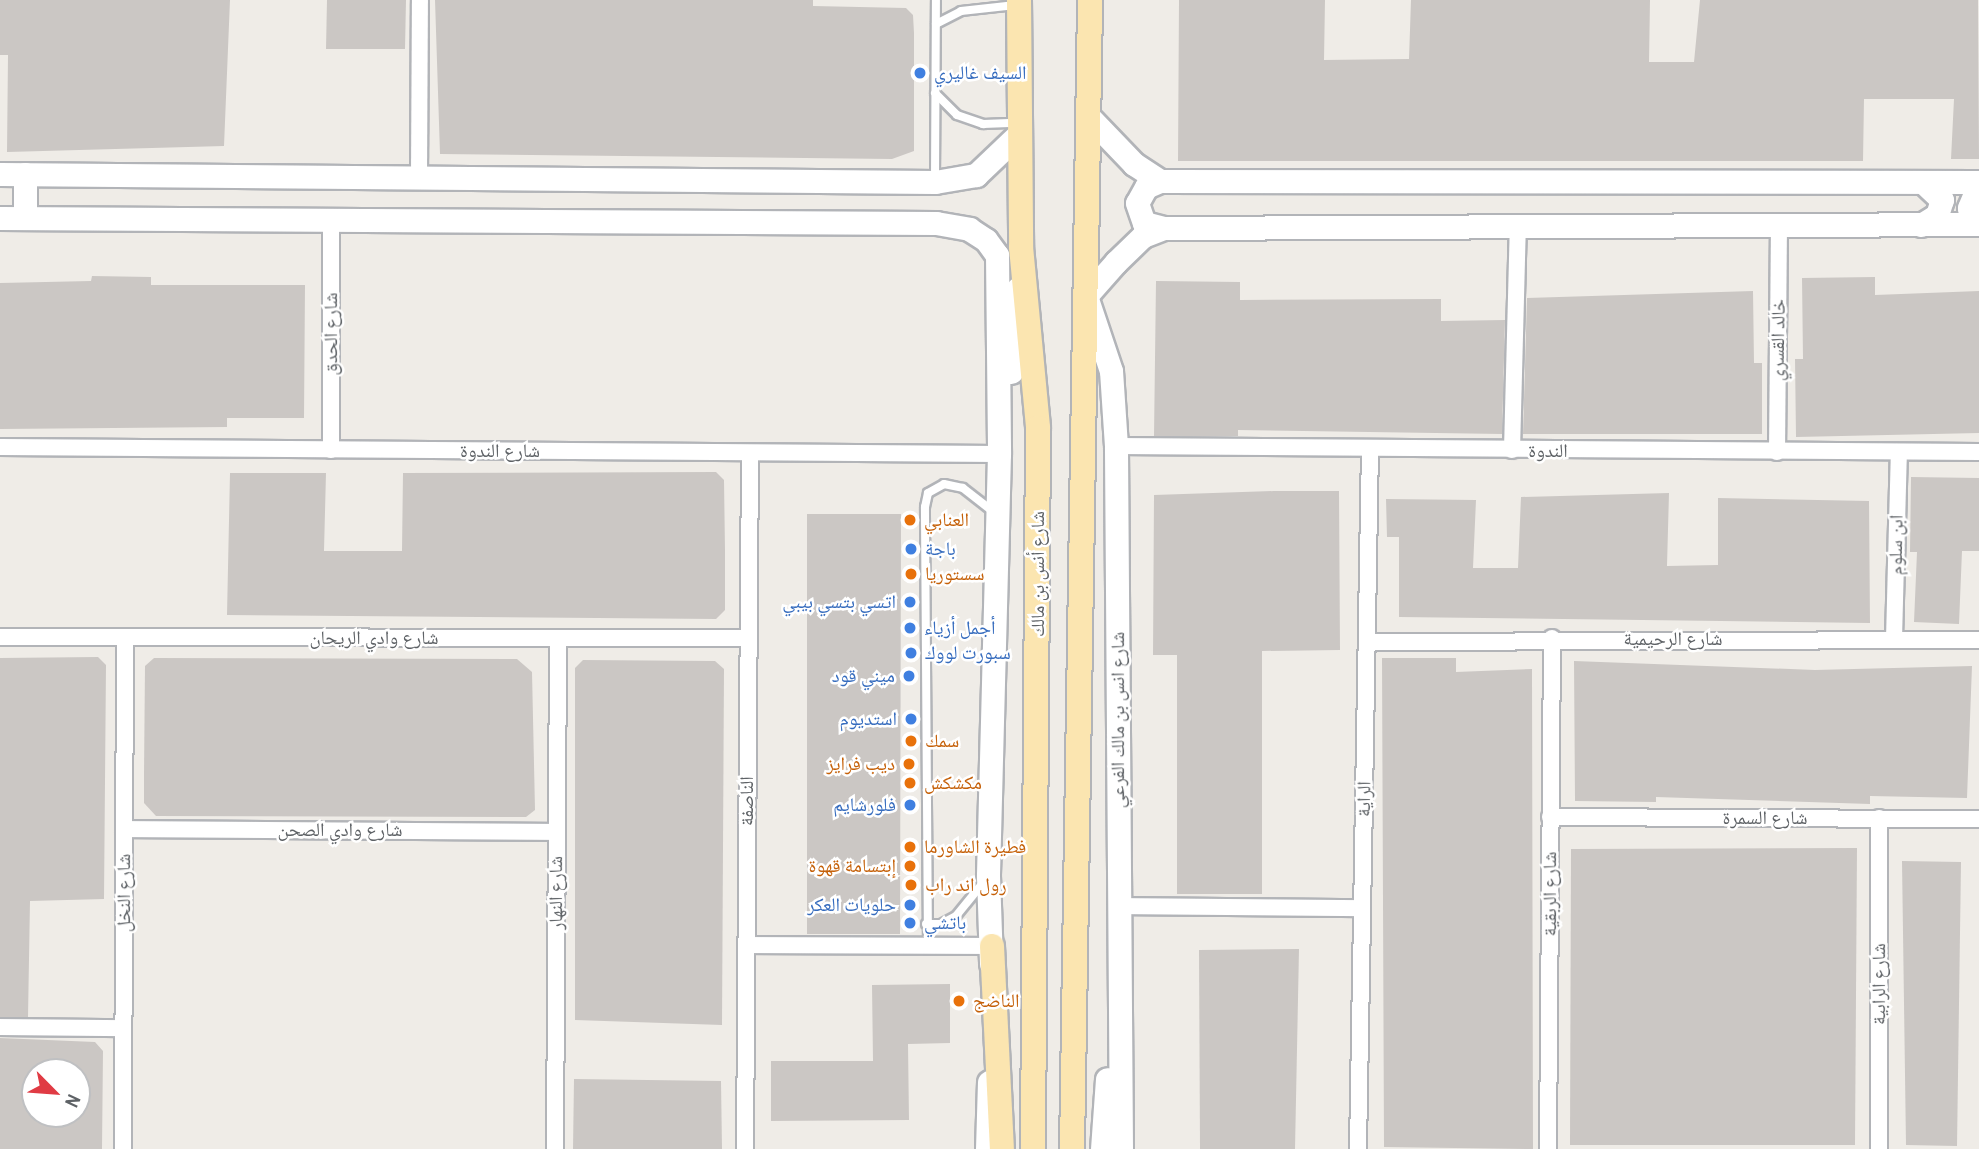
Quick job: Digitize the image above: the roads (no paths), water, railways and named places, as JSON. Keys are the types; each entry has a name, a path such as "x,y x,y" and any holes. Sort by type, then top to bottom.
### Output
{"main road":[{"path":"1072,1149 1090,0"},
{"name":"شارع أنس بن مالك","path":"1019,2 1021,247 1038,428 1033,1149"},
{"path":"992,946 1002,1149"}],"street":[{"path":"419,177 420,0"},
{"path":"1087,115 1134,164 1160,181"},
{"path":"0,174 934,182 976,175 1019,128"},
{"path":"24,218 25,174"},
{"path":"1160,181 1979,183 1969,208 1979,223 1779,228 1518,224 1164,228 1144,223 1137,203 1146,187 1160,181"},
{"path":"1921,225 1937,215 1942,200 1924,183"},
{"path":"0,218 936,223 969,229 997,255 999,516 988,876 992,946 987,1149"},
{"name":"شارع الحدق","path":"331,219 331,450"},
{"path":"1512,450 1518,224"},
{"path":"1086,296 1143,236 1164,228"},
{"name":"خالد القسري","path":"1777,452 1779,228"},
{"path":"999,516 1021,247"},
{"name":"شارع انس بن مالك الفرعي","path":"1086,296 1111,371 1116,446 1121,1149"},
{"name":"الندوة","path":"1116,446 1370,450 1979,452"},
{"name":"شارع الندوة","path":"0,447 999,454"},
{"name":"الراية","path":"1358,1149 1370,450"},
{"name":"ابن سلوم","path":"1894,639 1899,452"},
{"name":"الناصفة","path":"745,1149 750,453"},
{"name":"شارع وادي الريحان","path":"0,638 748,638"},
{"name":"شارع النخل","path":"123,1149 125,638"},
{"name":"شارع النهار","path":"555,1149 558,638"},
{"name":"شارع الرحيمية","path":"1367,642 1552,638 1979,640"},
{"name":"شارع الربقية","path":"1548,1149 1552,638"},
{"name":"شارع السمرة","path":"1550,817 1979,819"},
{"name":"شارع الرابية","path":"1879,818 1879,1149"},
{"name":"شارع وادي الصحن","path":"124,829 557,832"},
{"path":"1102,1149 1119,905 1362,908"},
{"path":"746,945 992,946"},
{"path":"0,1027 123,1028"}],"lane":[{"path":"934,182 936,0"},
{"path":"936,24 984,5 1019,2"},
{"path":"935,93 957,115 983,124 1019,128"},
{"path":"928,946 925,507 935,486 954,485 999,516"},
{"path":"926,924 942,924 956,916 988,876"}],"place":[{"name":"السيف غاليري","path":"920,73"},
{"name":"العنابي","path":"910,520"},
{"name":"باجة","path":"911,549"},
{"name":"سستوريا","path":"911,574"},
{"name":"اتسي بتسي بيبي","path":"910,602"},
{"name":"أجمل أزياء","path":"910,628"},
{"name":"سبورت لووك","path":"911,653"},
{"name":"ميني قود","path":"909,676"},
{"name":"استديوم","path":"911,719"},
{"name":"سمك","path":"911,741"},
{"name":"ديب فرايز","path":"909,764"},
{"name":"مكشكش","path":"910,783"},
{"name":"فلورشايم","path":"910,805"},
{"name":"فطيرة الشاورما","path":"910,847"},
{"name":"إبتسامة قهوة","path":"910,866"},
{"name":"رول اند راب","path":"911,885"},
{"name":"حلويات العكر","path":"910,905"},
{"name":"باتشي","path":"910,923"},
{"name":"الناضج","path":"959,1001"}]}
